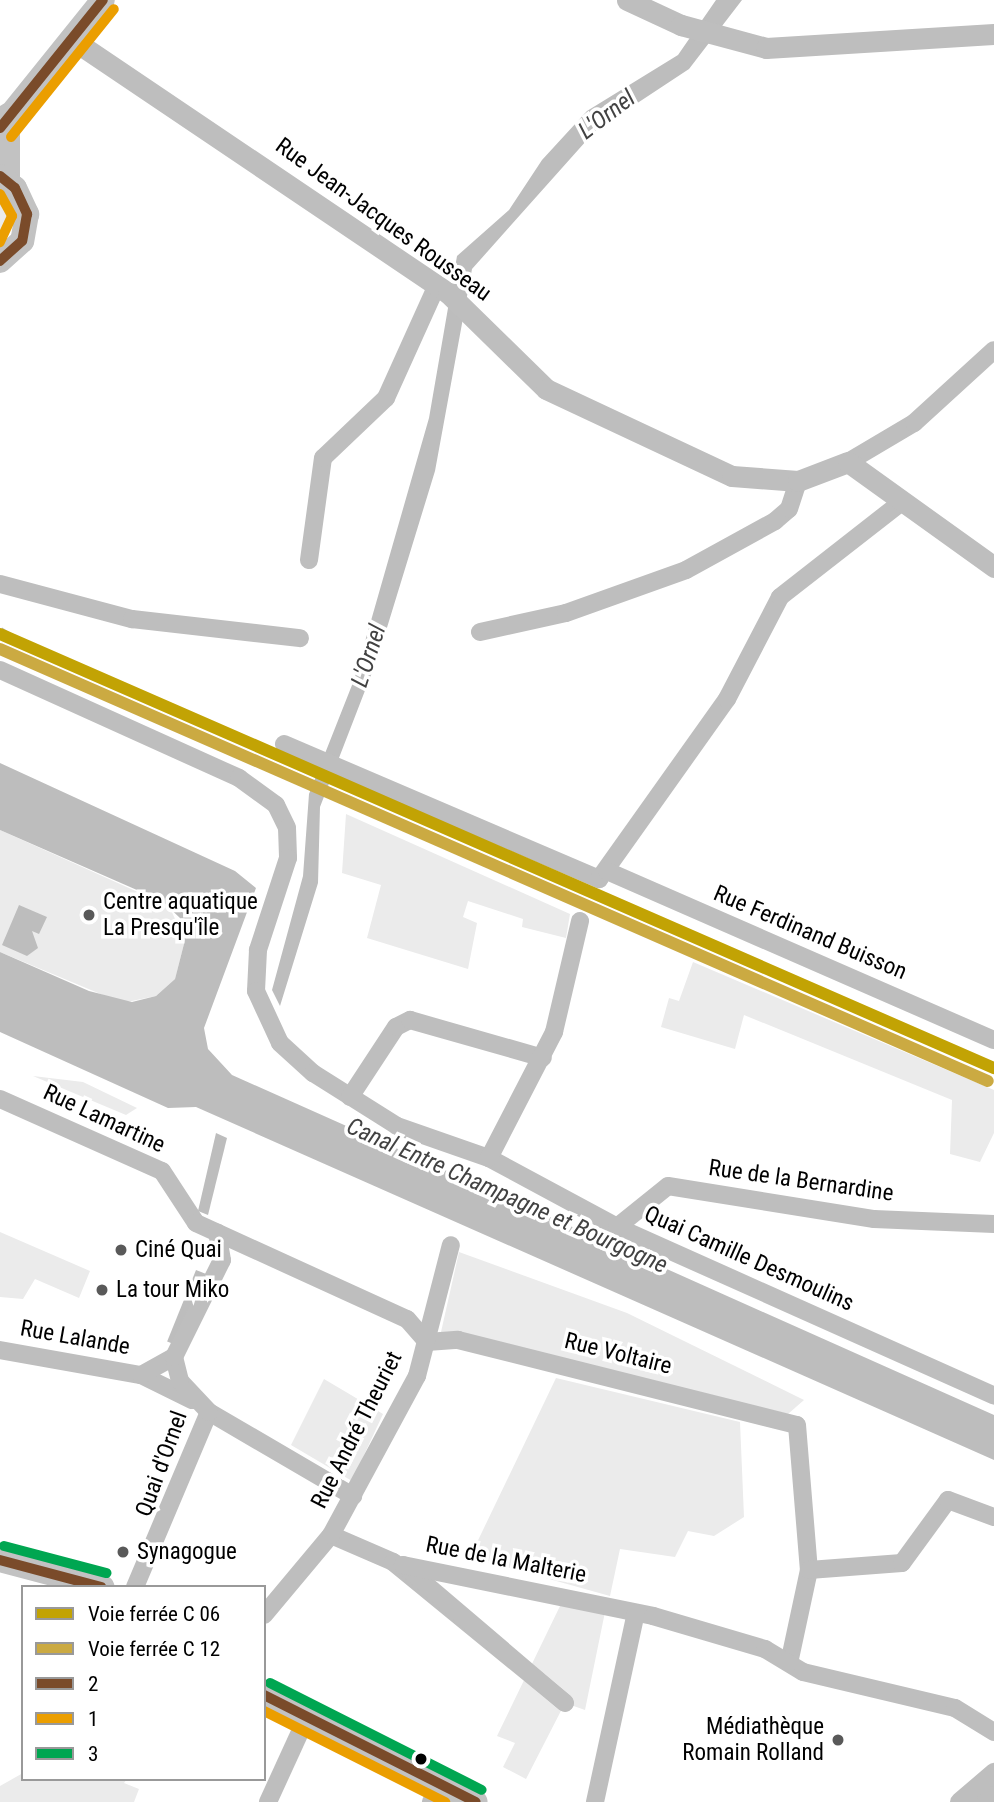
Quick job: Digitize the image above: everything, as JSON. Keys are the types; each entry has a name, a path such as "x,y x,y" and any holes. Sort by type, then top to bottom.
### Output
{"main road":[{"path":"0,261 22,241 27,222 22,196 4,178 4,122 103,0"},
{"path":"0,1560 94,1585"},
{"path":"266,1696 435,1792 476,1802"}],"street":[{"path":"627,0 681,25 726,40 803,47 994,34"},
{"name":"Rue Jean-Jacques Rousseau","path":"71,38 443,289 468,308 529,377 565,399 732,476 798,481 848,462"},
{"path":"309,560 323,458 386,398 443,289"},
{"path":"994,350 914,423 848,462 899,504 994,567"},
{"path":"480,632 566,613 698,565 775,522 789,509 798,481"},
{"path":"603,875 727,699 780,597 899,504"},
{"path":"0,584 156,623 300,638"},
{"name":"Quai Camille Desmoulins","path":"0,670 239,778 276,805 287,828 288,858 258,950 259,1005 289,1053 397,1126 489,1158 617,1227 994,1396"},
{"name":"Rue Ferdinand Buisson","path":"284,744 994,1040"},
{"path":"489,1158 543,1058 566,994 580,921"},
{"path":"351,1097 396,1027 410,1020 543,1058"},
{"name":"Rue Lamartine","path":"0,1099 162,1171 196,1223 407,1320 427,1342"},
{"name":"Rue de la Bernardine","path":"617,1227 668,1186 874,1219 994,1224"},
{"path":"174,1357 222,1260 217,1232"},
{"name":"Rue André Theuriet","path":"266,1613 331,1535 416,1376 451,1245"},
{"name":"Rue Voltaire","path":"427,1342 458,1340 797,1425 809,1570"},
{"name":"Rue Lalande","path":"0,1350 141,1375 204,1407"},
{"name":"Rue Lalande","path":"141,1375 174,1357"},
{"name":"Quai d'Ornel","path":"140,1584 204,1407 180,1381 174,1357"},
{"path":"204,1407 353,1496"},
{"path":"789,1663 809,1570 902,1563 948,1500 994,1517"},
{"name":"Rue de la Malterie","path":"331,1535 393,1562 565,1703 403,1565 636,1613 765,1649 789,1663 832,1680 955,1708 994,1732"},
{"path":"596,1802 636,1613"},
{"path":"268,1802 307,1717"},
{"path":"960,1802 994,1773"},
{"path":"986,1802 994,1796"}],"shaded area":[{"path":"0,188 16,215 0,246"},
{"path":"346,814 570,914 566,938 522,927 523,919 468,901 463,917 477,923 468,969 367,938 381,885 342,873"},
{"name":"Centre aquatique La Presqu'île","path":"0,830 169,906 185,940 175,979 156,996 122,1003 0,952"},
{"path":"693,962 994,1090 994,1133 980,1162 950,1154 952,1100 744,1015 735,1049 661,1027 669,998 679,1001"},
{"path":"33,1076 83,1082 137,1108 126,1115"},
{"path":"0,1232 90,1271 79,1298 35,1279 23,1299 0,1297"},
{"path":"459,1252 627,1313 804,1400 788,1414 441,1332"},
{"path":"556,1378 740,1422 744,1517 714,1536 688,1531 675,1557 620,1549 610,1596 470,1557"},
{"path":"324,1379 383,1414 352,1481 291,1445"},
{"path":"561,1604 605,1612 585,1710 565,1703 526,1779 503,1767 515,1743 497,1736"},
{"path":"21,1774 21,1781 126,1781 124,1783 139,1789 134,1802 0,1802 0,1786"}],"water":[{"name":"L'Ornel","path":"716,0 742,0 689,69 595,131 472,269 435,471 378,657 320,807 318,883 280,1006 272,990 303,876 309,794 354,680 429,418 457,256 509,210 542,160 587,111 678,55"},
{"path":"0,763 235,871 256,888 204,1028 208,1049 232,1075 994,1415 994,1460 196,1107 168,1108 0,1032 0,952 89,991 132,1002 156,996 175,979 185,940 180,918 162,901 0,830"},
{"path":"19,905 47,917 39,934 32,931 38,948 27,956 2,945"},
{"path":"216,1133 227,1138 208,1215 198,1211"},
{"path":"196,1270 206,1274 177,1346 167,1341"}],"railway":[{"path":"0,631 22,644"}],"transit line":[{"name":"2","path":"0,128 103,0"},
{"name":"1","path":"11,137 114,9"},
{"name":"2","path":"0,176 15,188 27,214 22,241 0,261"},
{"name":"1","path":"0,194 12,216 0,242"},
{"path":"0,634 994,1068"},
{"path":"0,649 988,1081"},
{"name":"3","path":"4,1546 106,1573"},
{"name":"2","path":"0,1560 94,1585"},
{"name":"3","path":"270,1683 482,1790"},
{"name":"2","path":"266,1696 476,1802"},
{"name":"1","path":"266,1712 445,1802"}],"place":[{"name":"Centre aquatique La Presqu'île","path":"89,915"},
{"name":"Ciné Quai","path":"121,1250"},
{"name":"La tour Miko","path":"102,1290"},
{"name":"Synagogue","path":"123,1552"},
{"name":"Médiathèque Romain Rolland","path":"838,1740"}],"water label":[{"name":"Canal Entre Champagne et Bourgogne","path":"507,1196"}]}
